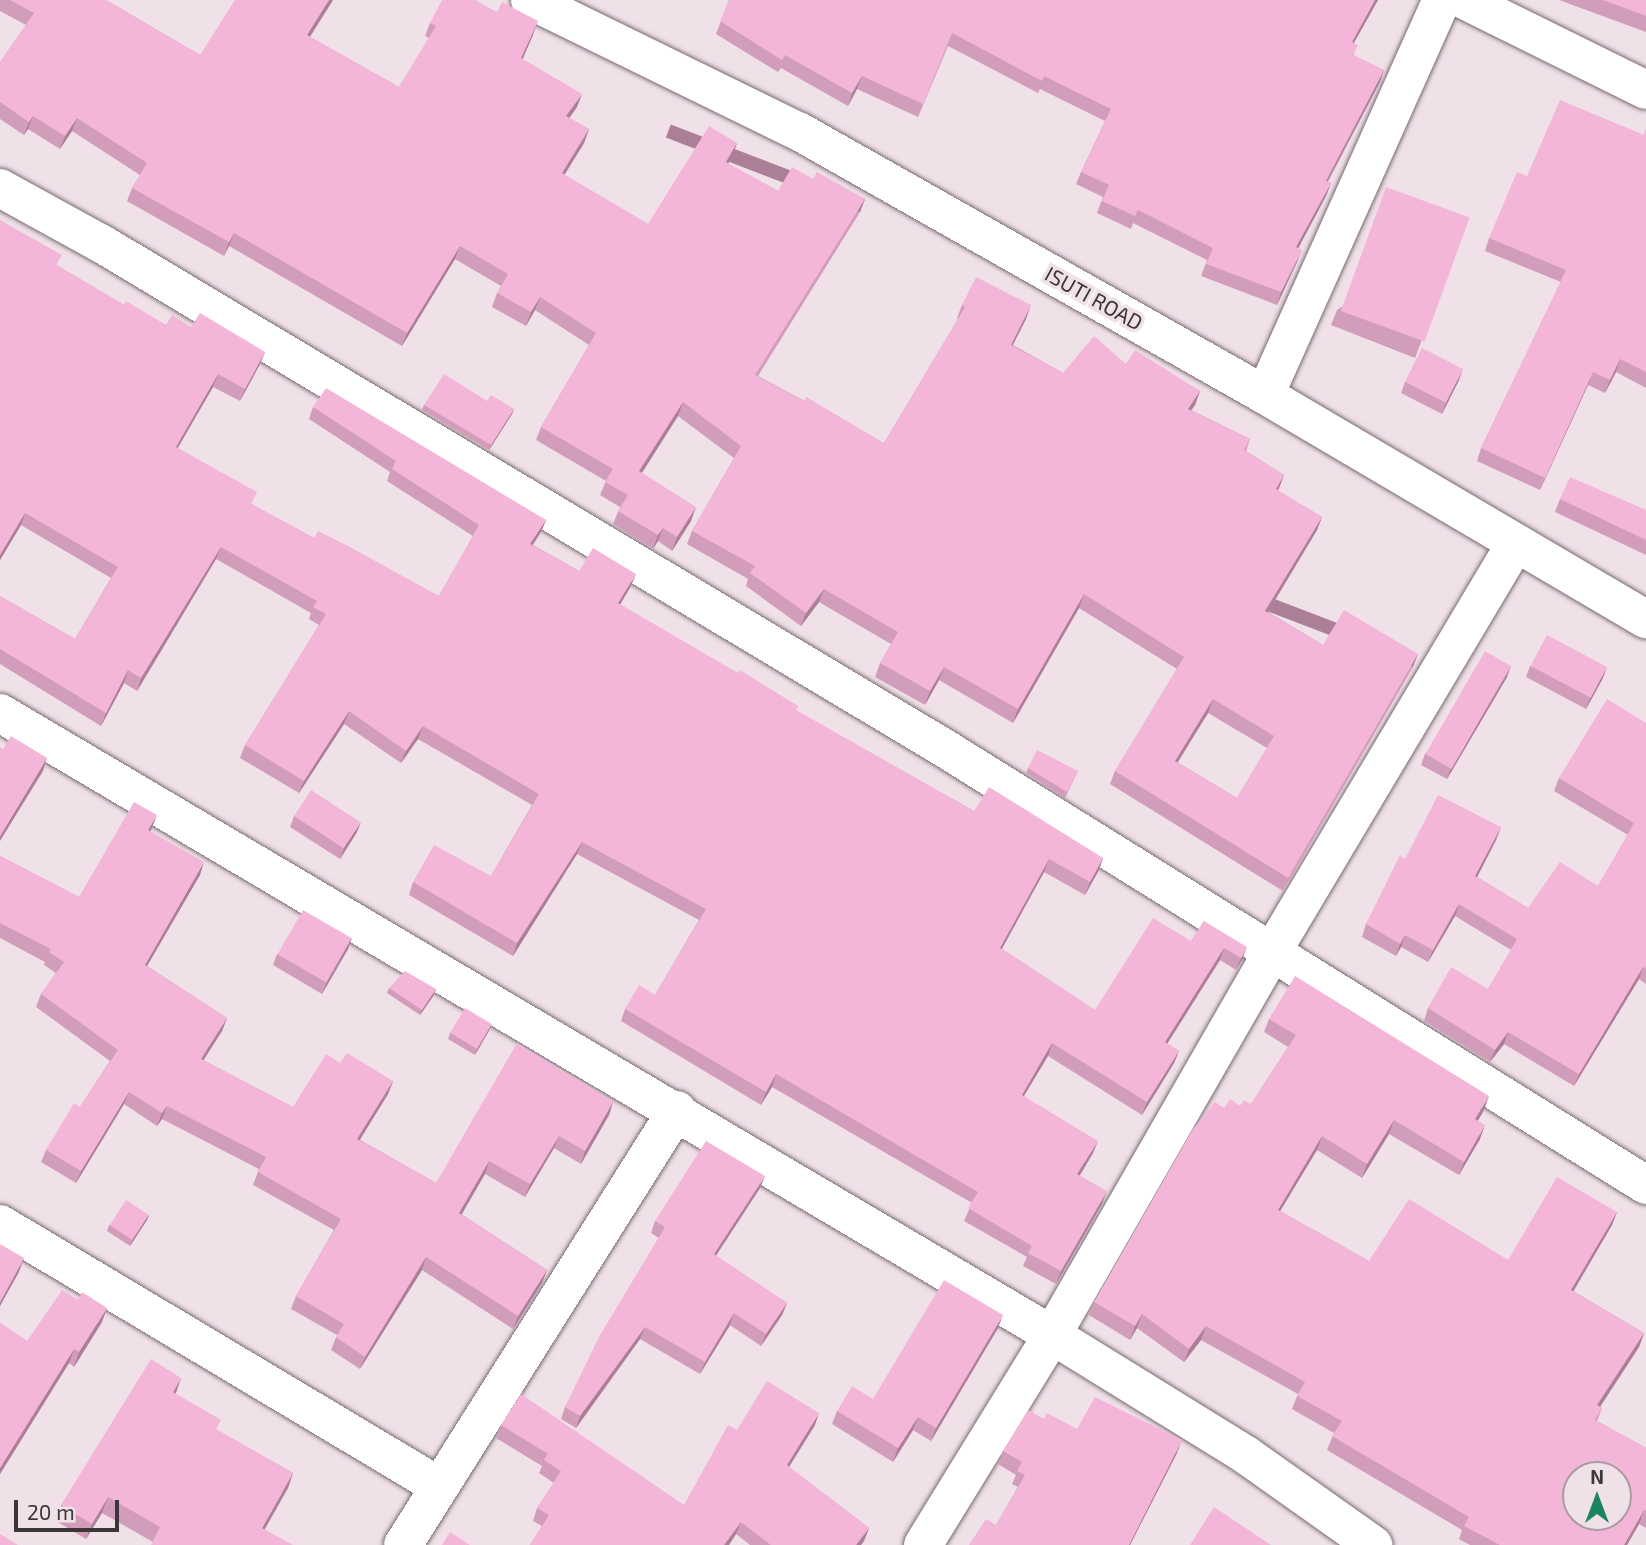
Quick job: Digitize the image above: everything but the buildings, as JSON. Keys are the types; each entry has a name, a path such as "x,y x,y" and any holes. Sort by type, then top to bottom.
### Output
{"street":[{"name":"ISUTI ROAD","path":"530,0 800,132 1265,395 1515,545 1646,619"},
{"path":"1265,395 1442,0"},
{"path":"1464,0 1646,90"},
{"path":"0,188 102,244 937,744 1646,1185"},
{"path":"923,1545 1052,1335 1272,952 1515,545"},
{"path":"0,713 677,1110 1052,1335 1246,1455 1373,1545"},
{"path":"403,1545 437,1485 677,1110"},
{"path":"0,1224 437,1485"}]}
